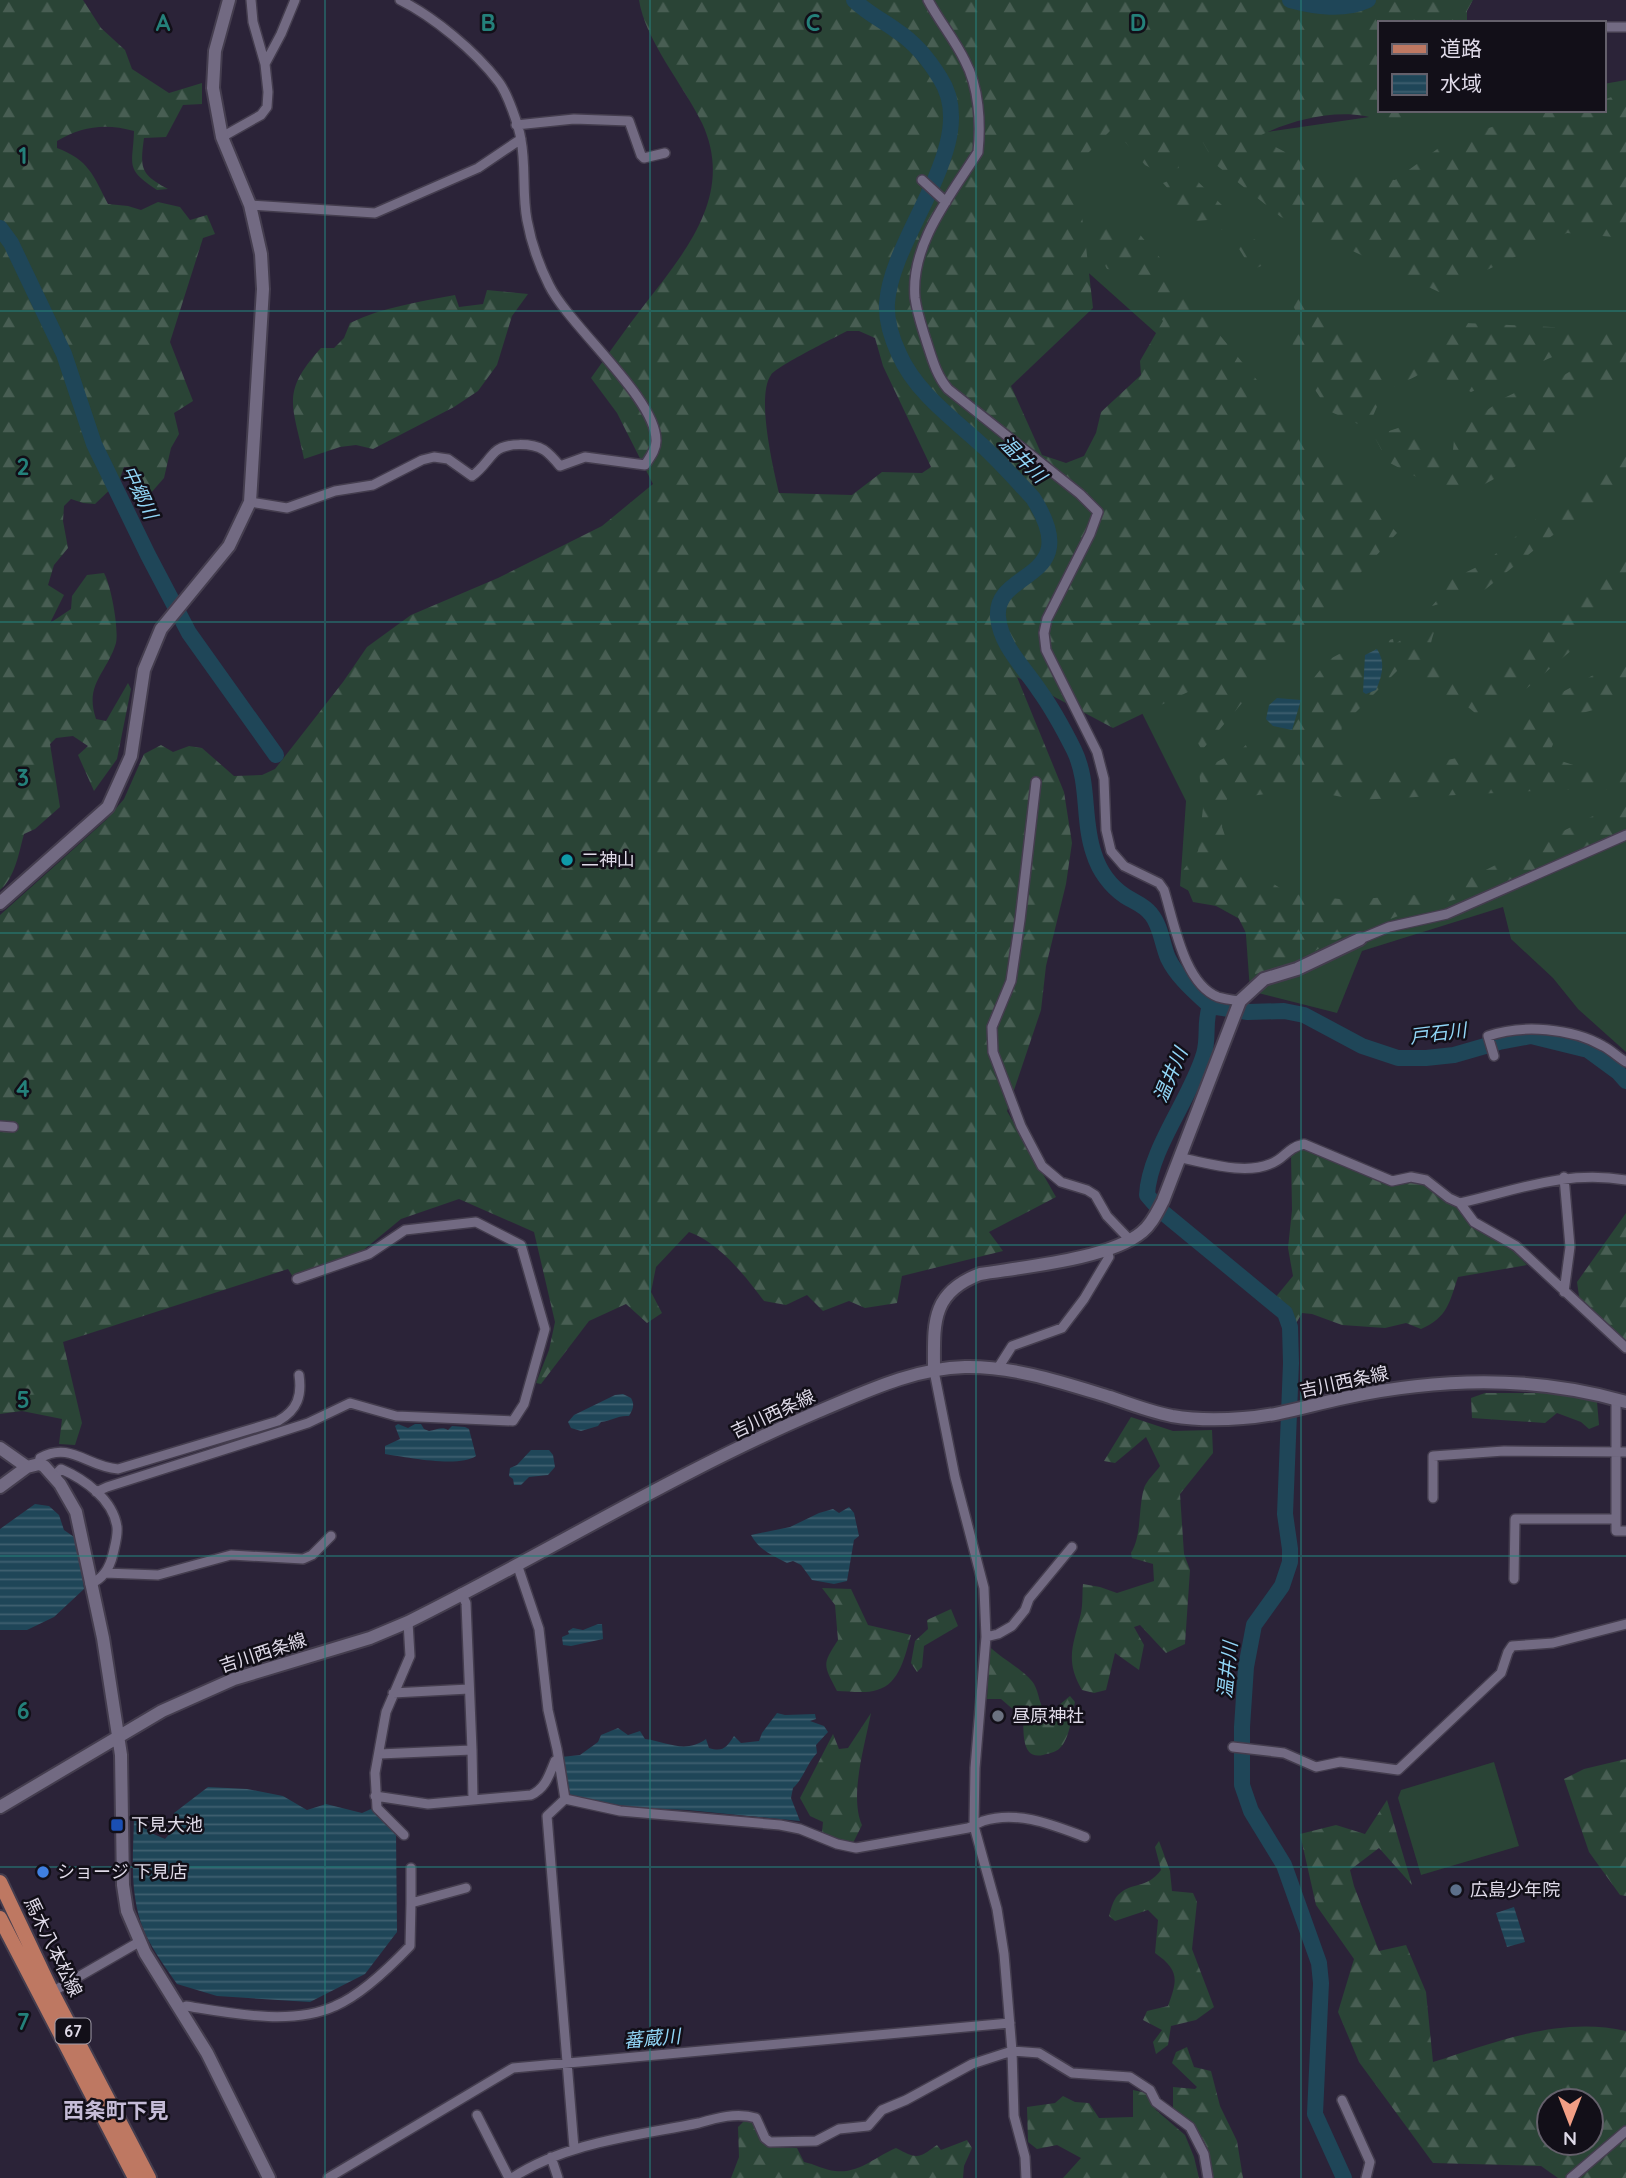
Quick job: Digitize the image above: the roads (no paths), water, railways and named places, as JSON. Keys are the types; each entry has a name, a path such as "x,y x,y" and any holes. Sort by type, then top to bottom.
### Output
{"main road":[{"name":"馬木八本松線","path":"0,1882 52,1992 149,2178"},
{"name":"馬木八本松線","path":"0,1917 135,2178"}],"street":[{"path":"0,902 108,807 131,756 145,670 161,629 229,546 250,502 263,289 261,254 250,205 222,137 213,88 215,51 222,17 229,0"},
{"path":"222,137 261,115 267,107 265,64 253,22 251,0"},
{"path":"265,64 295,0"},
{"path":"250,502 287,508 335,491 373,485 422,460 434,457 448,459 472,476 481,470 496,451 504,447 523,445 547,451 560,466 585,457 645,465 656,443 655,430 648,416 618,372 569,316 541,270 527,219 521,139 500,83 472,53 416,8 400,0"},
{"path":"929,0 966,61 976,93 978,152 945,201 923,245 915,279 919,319 938,378 948,389 1080,494 1098,512 1090,534 1055,599 1044,633 1046,650 1052,665 1069,691 1101,765 1106,830 1111,851 1124,866 1146,875 1159,883 1164,890 1188,965 1199,982 1218,997 1240,1001"},
{"path":"1605,27 1626,27"},
{"path":"516,125 574,119 629,121 640,155 644,158 665,153"},
{"path":"250,205 375,213 478,168 521,139"},
{"path":"922,180 945,201"},
{"path":"1036,782 1020,920 1010,981 992,1027 993,1052 1021,1126 1042,1166 1061,1182 1095,1195 1107,1216 1130,1240"},
{"path":"1026,2178 1025,2157 1014,2116 1013,2051 997,1909 974,1826 975,1768 986,1637 984,1588 955,1477 933,1371 934,1333 940,1304 963,1280 980,1274 1107,1251 1142,1232 1163,1201 1240,1001 1264,979 1297,969 1389,927 1447,914 1626,835"},
{"path":"1494,1056 1488,1036 1504,1030 1549,1031 1585,1038 1603,1046 1626,1062"},
{"path":"0,1126 13,1127"},
{"path":"1181,1158 1233,1167 1263,1167 1275,1163 1293,1147 1304,1144 1392,1181 1411,1177 1426,1180 1460,1203 1474,1222 1516,1246 1626,1348"},
{"path":"1460,1203 1564,1177 1608,1177 1626,1180"},
{"path":"1564,1177 1570,1247 1564,1292"},
{"path":"96,1492 107,1486 308,1423 350,1403 396,1416 478,1418 507,1422 513,1421 524,1404 545,1329 521,1245 476,1222 405,1230 369,1254 297,1279"},
{"path":"998,1368 1012,1346 1062,1328 1101,1273 1109,1257 1107,1251"},
{"name":"吉川西条線","path":"0,1807 162,1711 234,1678 370,1638 408,1622 670,1483 779,1429 856,1396 919,1374 962,1367 998,1368 1057,1382 1172,1416 1210,1420 1281,1413 1344,1398 1426,1384 1481,1382 1563,1387 1621,1401"},
{"path":"0,1487 51,1452 74,1453 94,1464 118,1469 278,1420 292,1409 300,1396 299,1375"},
{"path":"1621,1401 1615,1452 1621,1486 1616,1531 1626,1531"},
{"path":"0,1448 33,1466 44,1466 76,1513 103,1638 121,1755 123,1885 127,1910 139,1942 207,2053 269,2178"},
{"path":"1433,1497 1433,1456 1504,1451 1626,1452"},
{"path":"53,1477 61,1469 72,1474 105,1501 117,1525 111,1560 105,1573 90,1584"},
{"path":"1514,1579 1515,1519 1616,1519"},
{"path":"105,1573 158,1575 231,1555 303,1559 312,1555 331,1536"},
{"path":"986,1637 1012,1626 1025,1610 1029,1599 1072,1546"},
{"path":"517,1564 539,1629 548,1710 565,1799"},
{"path":"461,1593 466,1603 474,1800"},
{"path":"404,1835 377,1808 375,1773 386,1712 410,1656 408,1622"},
{"path":"1233,1747 1284,1753 1316,1767 1340,1762 1398,1770 1501,1673 1512,1646 1553,1643 1626,1624"},
{"path":"393,1693 469,1689"},
{"path":"379,1754 471,1750"},
{"path":"375,1796 428,1804 531,1795 545,1785 555,1760 558,1759"},
{"path":"565,1799 620,1811 780,1825 856,1848 1009,1817 1039,1820 1085,1837"},
{"path":"565,1799 547,1816 574,2148"},
{"path":"180,2010 186,2006 257,2016 286,2016 334,2007 379,1977 410,1946 411,1868"},
{"path":"411,1903 466,1888"},
{"path":"52,1992 139,1942"},
{"path":"328,2178 513,2068 1010,2022"},
{"path":"477,2115 511,2178 532,2165 574,2148 718,2117 748,2115 756,2118 765,2138 770,2142 816,2141 839,2129 868,2126 882,2110 972,2064 1013,2051 1039,2053 1072,2073 1130,2077 1150,2090 1156,2102 1190,2127 1204,2154 1208,2178"},
{"path":"1342,2100 1370,2162 1366,2178"},
{"path":"1571,2178 1626,2132"},
{"path":"551,2157 558,2178"}],"water":[{"path":"1377,649 1382,664 1381,675 1376,690 1366,694 1363,692 1365,655"},
{"path":"1277,698 1301,700 1292,730 1273,726 1266,719 1269,705"},
{"path":"623,1394 631,1398 633,1403 629,1416 601,1422 598,1426 581,1431 571,1428 568,1422 574,1415 615,1395"},
{"path":"398,1424 408,1428 421,1424 429,1431 441,1428 448,1430 452,1426 465,1427 469,1429 476,1456 445,1461 385,1454 385,1446 400,1439 395,1426"},
{"path":"531,1450 549,1450 553,1455 555,1467 548,1475 529,1477 521,1485 514,1485 509,1476 510,1468 517,1465"},
{"path":"35,1504 49,1506 59,1515 64,1530 77,1539 84,1589 54,1617 27,1630 0,1630 0,1529"},
{"path":"849,1507 854,1513 859,1536 854,1540 847,1581 834,1584 812,1580 801,1565 793,1561 787,1563 771,1555 758,1545 751,1535 790,1527 833,1509 839,1513"},
{"path":"602,1624 603,1639 571,1646 563,1645 562,1637 569,1634 568,1631 573,1628 583,1630"},
{"path":"777,1713 815,1714 816,1719 810,1721 824,1726 828,1732 816,1745 817,1753 793,1788 791,1798 800,1821 639,1808 572,1798 568,1793 561,1757 580,1755 598,1742 601,1735 618,1728 628,1735 640,1731 645,1739 676,1746 691,1746 706,1739 709,1748 718,1750 726,1746 734,1736 741,1743 759,1741"},
{"name":"下見大池","path":"208,1787 247,1789 283,1796 307,1810 326,1804 362,1813 371,1809 396,1833 397,1932 365,1974 310,2002 217,1996 177,1984 145,1933 136,1905 133,1877 134,1819 151,1833 165,1839 173,1830 174,1813"},
{"path":"1514,1907 1525,1942 1507,1947 1496,1913"}],"waterway":[{"name":"温井川","path":"854,0 903,35 921,52 940,78 950,103 950,130 943,159 892,276 887,309 894,342 915,381 1033,498 1047,525 1049,545 1044,560 1009,590 1001,601 998,617 1003,637 1049,704 1074,750 1082,775 1090,841 1099,866 1115,887 1151,914 1176,972 1210,1006"},
{"path":"1290,0 1330,7 1349,6 1368,0"},
{"name":"中郷川","path":"0,228 11,243 64,354 94,444 148,555 189,633 276,755"},
{"name":"温井川","path":"1210,1006 1204,1054 1162,1142 1149,1178 1147,1195 1160,1210 1285,1313 1290,1327 1285,1514 1290,1562 1282,1586 1254,1625 1246,1667 1242,1785 1251,1811 1284,1865 1319,1963 1321,1983 1315,2114 1344,2178"},
{"name":"戸石川","path":"1210,1006 1248,1012 1284,1011 1304,1015 1362,1046 1398,1058 1454,1055 1531,1036 1588,1050 1626,1081"}],"place":[{"name":"二神山","path":"567,860"},
{"name":"昼原神社","path":"998,1716"},
{"name":"下見大池","path":"117,1825"},
{"name":"ショージ 下見店","path":"43,1872"},
{"name":"広島少年院","path":"1456,1890"}],"district":[{"name":"西条町下見","path":"116,2111"}],"water label":[{"name":"蕃蔵川","path":"652,2038"}]}
